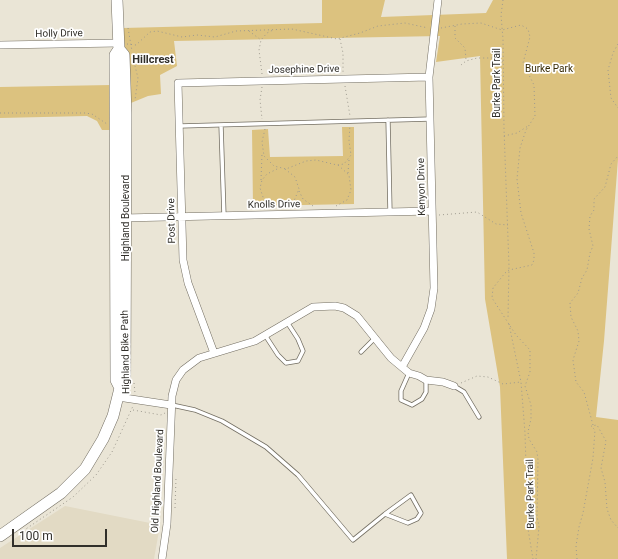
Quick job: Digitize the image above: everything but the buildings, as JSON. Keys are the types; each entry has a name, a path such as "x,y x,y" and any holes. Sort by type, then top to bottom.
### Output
{"main road":[{"name":"Highland Boulevard","path":"0,536 61,493 85,468 104,439 113,416 119,392 125,381 126,372 121,218 116,130 115,55 119,46 117,0"},
{"name":"Highland Boulevard","path":"119,46 124,55 121,218"}],"street":[{"name":"Kenyon Drive","path":"402,367 424,328 431,309 434,288 429,77 438,0"},
{"name":"Holly Drive","path":"0,45 119,46"},
{"name":"Josephine Drive","path":"178,83 429,77"},
{"name":"Post Drive","path":"178,83 183,260 188,283 214,353"},
{"name":"Knolls Drive","path":"121,218 390,212 432,213"},
{"name":"Old Highland Boulevard","path":"162,559 168,518 171,405 174,388 183,370 199,358 255,341 313,307 335,306 344,308 357,316 391,358 409,373"},
{"path":"409,373 426,380 443,382 454,386"},
{"path":"119,392 134,400 171,405"}],"lane":[{"path":"180,126 430,119"},
{"path":"388,120 390,212"},
{"path":"221,125 224,216"},
{"path":"265,336 278,355 286,363 298,361 302,351 298,339 286,322"},
{"path":"361,352 375,338"},
{"path":"409,373 401,391 401,400 412,405 422,399 426,392 426,380"},
{"path":"454,386 464,392 480,417"},
{"path":"171,405 195,410 222,421 266,447 298,475 353,540 385,514 411,495 421,513 417,519 408,523 385,514"}],"path":[{"name":"Burke Park Trail","path":"503,0 502,30 504,136 508,225 508,321 521,382 525,433 528,529 533,559"},
{"path":"119,46 136,45 150,32 157,31 186,37 197,35 215,37 236,31 303,30 326,37 340,38 378,26 405,22 434,28 481,23 502,30 521,25 525,26 529,32 530,40 523,63 525,70 534,85 536,116 529,125 520,148 517,179 521,213 534,253 534,260 532,265 508,270"},
{"path":"455,25 455,38 465,48 466,61"},
{"path":"274,30 267,33 261,40 259,50 262,65 260,100 263,124 261,192 264,200 275,207"},
{"path":"248,31 261,40"},
{"path":"340,38 343,53 342,65 350,121 349,142 351,152 348,174"},
{"path":"618,44 613,53 608,70 611,98 618,108"},
{"path":"493,58 503,51"},
{"path":"461,65 466,61 477,58 493,58 503,63"},
{"path":"0,113 92,114 116,130"},
{"path":"504,136 517,133 529,125"},
{"path":"262,151 270,163 293,174 297,180 299,191 303,199 314,206"},
{"path":"578,559 576,546 579,527 584,513 593,458 595,430 591,426 593,425 584,392 576,382 573,360 579,341 578,331 571,317 570,303 578,294 593,246 589,229 590,216 594,210 594,199 605,187 611,164 618,156"},
{"path":"337,165 344,164 349,159"},
{"path":"284,169 306,161 316,160 326,161 337,165 348,174 352,183 350,195 347,200 336,206"},
{"path":"293,174 292,170 295,166"},
{"path":"261,183 267,174 279,168"},
{"path":"286,207 294,201 299,191"},
{"path":"432,213 477,212 496,224 508,225"},
{"name":"Burke Park Trail","path":"508,270 494,288 492,298 498,310 508,321 516,335 530,350 530,372 525,386 531,406 531,420 528,432 529,439 537,452 538,460 537,516 539,527 536,559"},
{"path":"454,386 476,376 488,377 503,384 521,382"},
{"name":"Highland Bike Path","path":"16,536 64,504 96,475 112,452 132,410 136,389 133,378"},
{"path":"593,425 597,425 606,442 601,468 605,482 607,509 618,528"}],"shaded area":[{"path":"65,506 160,525 154,559 0,559 0,548"}],"green space":[{"name":"Burke Park","path":"322,0 385,0 381,17 486,13 493,0 618,0 618,159 604,341 596,417 618,420 618,559 507,559 500,387 485,299 480,56 436,62 440,36 174,41 177,66 160,75 161,94 148,96 126,105 123,28 322,23"},
{"path":"111,85 111,130 102,130 97,121 87,116 0,118 0,87"},
{"path":"342,127 354,127 354,204 253,206 252,130 268,129 270,157 343,156"}],"district":[{"name":"Hillcrest","path":"153,60"}]}
